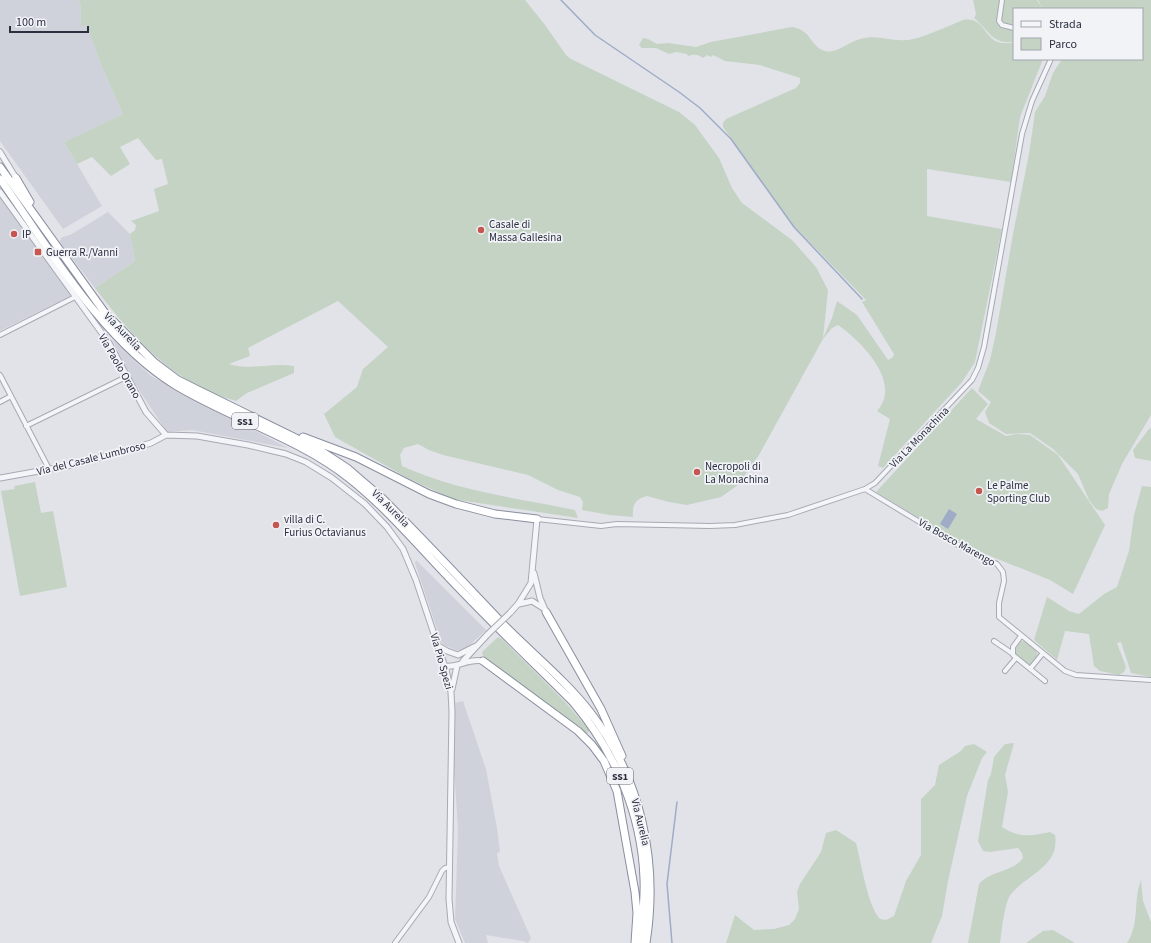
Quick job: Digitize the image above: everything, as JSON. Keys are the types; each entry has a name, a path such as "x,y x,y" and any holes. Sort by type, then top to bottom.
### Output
{"highway":[{"name":"Via Aurelia","path":"0,166 105,313 154,362 178,380 318,449 338,461 386,502 577,697 602,730 630,783 642,819 650,864 651,905 646,943"},
{"name":"Via Aurelia","path":"0,178 98,316 134,354 175,385 310,452 348,477 378,503 582,712 596,732 618,771 630,800 637,826 644,880 644,911 640,943"},
{"path":"16,178 42,225"},
{"path":"279,430 356,457 429,494 456,504 495,514 537,519"},
{"path":"546,612 608,722 630,783"},
{"path":"483,660 578,731 592,745 604,761 617,791 635,892 637,913 635,943"}],"street":[{"path":"1002,0 999,21 1004,25 1013,28"},
{"name":"Via La Monachina","path":"537,519 601,526 617,524 705,526 735,525 788,515 865,489 878,480 963,391 977,372 984,347 1022,134 1032,101 1052,60"},
{"path":"0,152 16,178"},
{"path":"0,192 75,297 0,335"},
{"name":"Via Paolo Orano","path":"75,297 109,343 146,412 166,435"},
{"path":"0,375 49,469"},
{"path":"26,426 126,377"},
{"path":"0,402 11,396"},
{"name":"Via del Casale Lumbroso","path":"0,478 49,469 147,445 166,435 197,436 264,448 294,456 318,469"},
{"name":"Via Pio Spezi","path":"318,469 369,508 387,527 399,543 416,580 444,663 451,692 450,913 453,928 459,943"},
{"name":"Via Bosco Marengo","path":"865,489 961,547 997,564 1003,574 1004,583 999,603 999,616 1060,668 1070,674 1151,680"},
{"path":"451,692 457,666 510,613 530,586 537,519"},
{"path":"533,568 540,598 546,612"},
{"path":"518,604 527,601 534,602 546,612"},
{"path":"1005,671 1014,656 1013,647 1021,636"},
{"path":"994,641 1045,681"},
{"path":"438,646 454,654 464,653 478,645"},
{"path":"478,645 478,655 483,660"},
{"path":"1030,669 1043,653"},
{"path":"444,663 454,654"},
{"path":"462,662 483,660"},
{"path":"444,663 457,666"},
{"path":"395,943 427,900 442,871 445,868 450,867"}],"shaded area":[{"path":"0,0 78,0 81,6 81,25 87,24 101,65 123,114 64,142 102,206 63,229 0,141"},
{"path":"0,192 71,291 70,296 0,331"},
{"path":"108,212 130,234 135,261 95,288 59,242 62,237 70,235"},
{"path":"112,339 151,376 288,448 192,430 167,432 131,378"},
{"path":"416,560 486,630 468,647 462,650 456,650 443,645 415,563"},
{"path":"463,701 486,769 497,828 500,852 497,853 499,866 531,938 528,943 486,935 488,943 465,943 455,919 458,830 454,767 454,703"}],"green space":[{"path":"78,0 525,0 566,55 571,59 679,112 695,125 719,158 732,188 742,203 792,240 816,267 828,290 823,338 832,318 837,301 857,315 888,360 893,357 894,354 862,302 866,300 790,222 723,127 723,123 726,119 796,88 800,83 800,78 760,65 725,61 713,55 711,57 707,55 703,58 698,55 688,56 687,54 676,52 669,54 656,48 642,48 639,45 643,38 657,44 668,43 696,47 711,42 792,27 803,31 820,49 825,51 834,51 856,40 866,38 873,37 895,40 914,39 963,20 969,20 978,23 995,41 1002,43 1013,43 1013,60 1043,60 1020,117 1011,182 927,169 927,216 1002,229 975,362 962,382 883,468 878,466 890,419 877,411 884,400 885,388 882,376 876,364 867,352 857,341 838,325 832,328 823,339 759,455 738,485 721,497 687,505 647,496 635,503 633,517 610,515 582,510 583,502 580,497 558,490 528,475 443,455 418,444 404,448 400,455 402,466 423,475 465,488 575,510 578,518 452,499 406,477 335,437 324,414 357,387 363,369 388,347 338,301 248,348 250,356 229,364 245,367 278,365 294,366 294,373 247,393 236,401 214,394 193,383 174,371 140,341 95,288 135,261 130,234 135,230 136,225 131,221 159,211 154,189 168,184 162,159 156,160 138,138 120,147 130,164 111,176 92,157 77,164 64,142 123,114 101,65 87,25 81,26 81,6"},
{"path":"973,0 1037,0 1042,8 1013,8 1013,42 1000,41 991,36 974,18 976,14"},
{"path":"1038,0 1151,0 1151,415 1122,464 1109,494 1108,508 1102,511 1096,509 1089,500 1078,474 1053,449 1030,433 1006,434 989,423 985,412 991,402 978,391 990,360 996,333 1013,234 1029,154 1035,112 1045,96 1053,73 1061,60 1143,60 1143,8 1042,8"},
{"name":"Le Palme Sporting Club","path":"972,388 988,404 976,419 1006,436 1017,434 1030,435 1058,455 1105,525 1073,594 1050,580 963,545 876,492"},
{"path":"1151,428 1151,461 1135,458 1133,450"},
{"path":"35,482 41,513 53,511 67,587 20,596 1,491 15,489 14,486"},
{"path":"1142,486 1151,487 1151,677 1131,673 1121,642 1117,643 1126,667 1124,672 1119,675 1100,671 1094,666 1089,634 1065,631 1057,660 1034,640 1047,597 1069,611 1079,614 1104,594 1117,587 1129,551 1134,515"},
{"path":"498,637 502,639 566,703 589,730 588,733 585,734 483,656 482,652"},
{"path":"1021,641 1026,642 1037,653 1038,656 1032,664 1027,665 1015,654 1016,648"},
{"path":"1014,743 1005,775 1008,792 1002,827 1008,831 1025,835 1050,832 1055,835 1055,846 1053,854 1048,862 1011,894 1005,910 1000,943 968,943 979,884 984,879 1014,866 1023,858 1022,853 1018,848 990,852 983,851 978,841 988,780 991,774 994,757 1005,744"},
{"path":"974,744 987,752 982,758 967,796 948,881 942,916 931,943 726,943 735,915 754,930 774,929 789,925 795,919 799,909 797,892 800,884 821,852 826,833 836,830 856,843 868,895 880,919 886,920 894,916 906,881 921,855 921,799 935,785 939,765 961,751 965,746"},
{"path":"1141,880 1143,901 1151,922 1151,943 1127,943 1134,928 1137,896"},
{"path":"1053,930 1075,943 1026,943 1043,931"}],"water":[{"path":"949,509 957,514 948,529 940,524"}],"waterway":[{"path":"561,0 595,35 700,108 731,139 794,227 862,299"},
{"path":"672,943 667,884 677,802"}],"place":[{"name":"Casale di Massa Gallesina","path":"481,230"},
{"name":"IP","path":"14,234"},
{"name":"Guerra R./Vanni","path":"38,252"},
{"name":"Necropoli di La Monachina","path":"697,472"},
{"name":"Le Palme Sporting Club","path":"979,491"},
{"name":"villa di C. Furius Octavianus","path":"276,525"}]}
